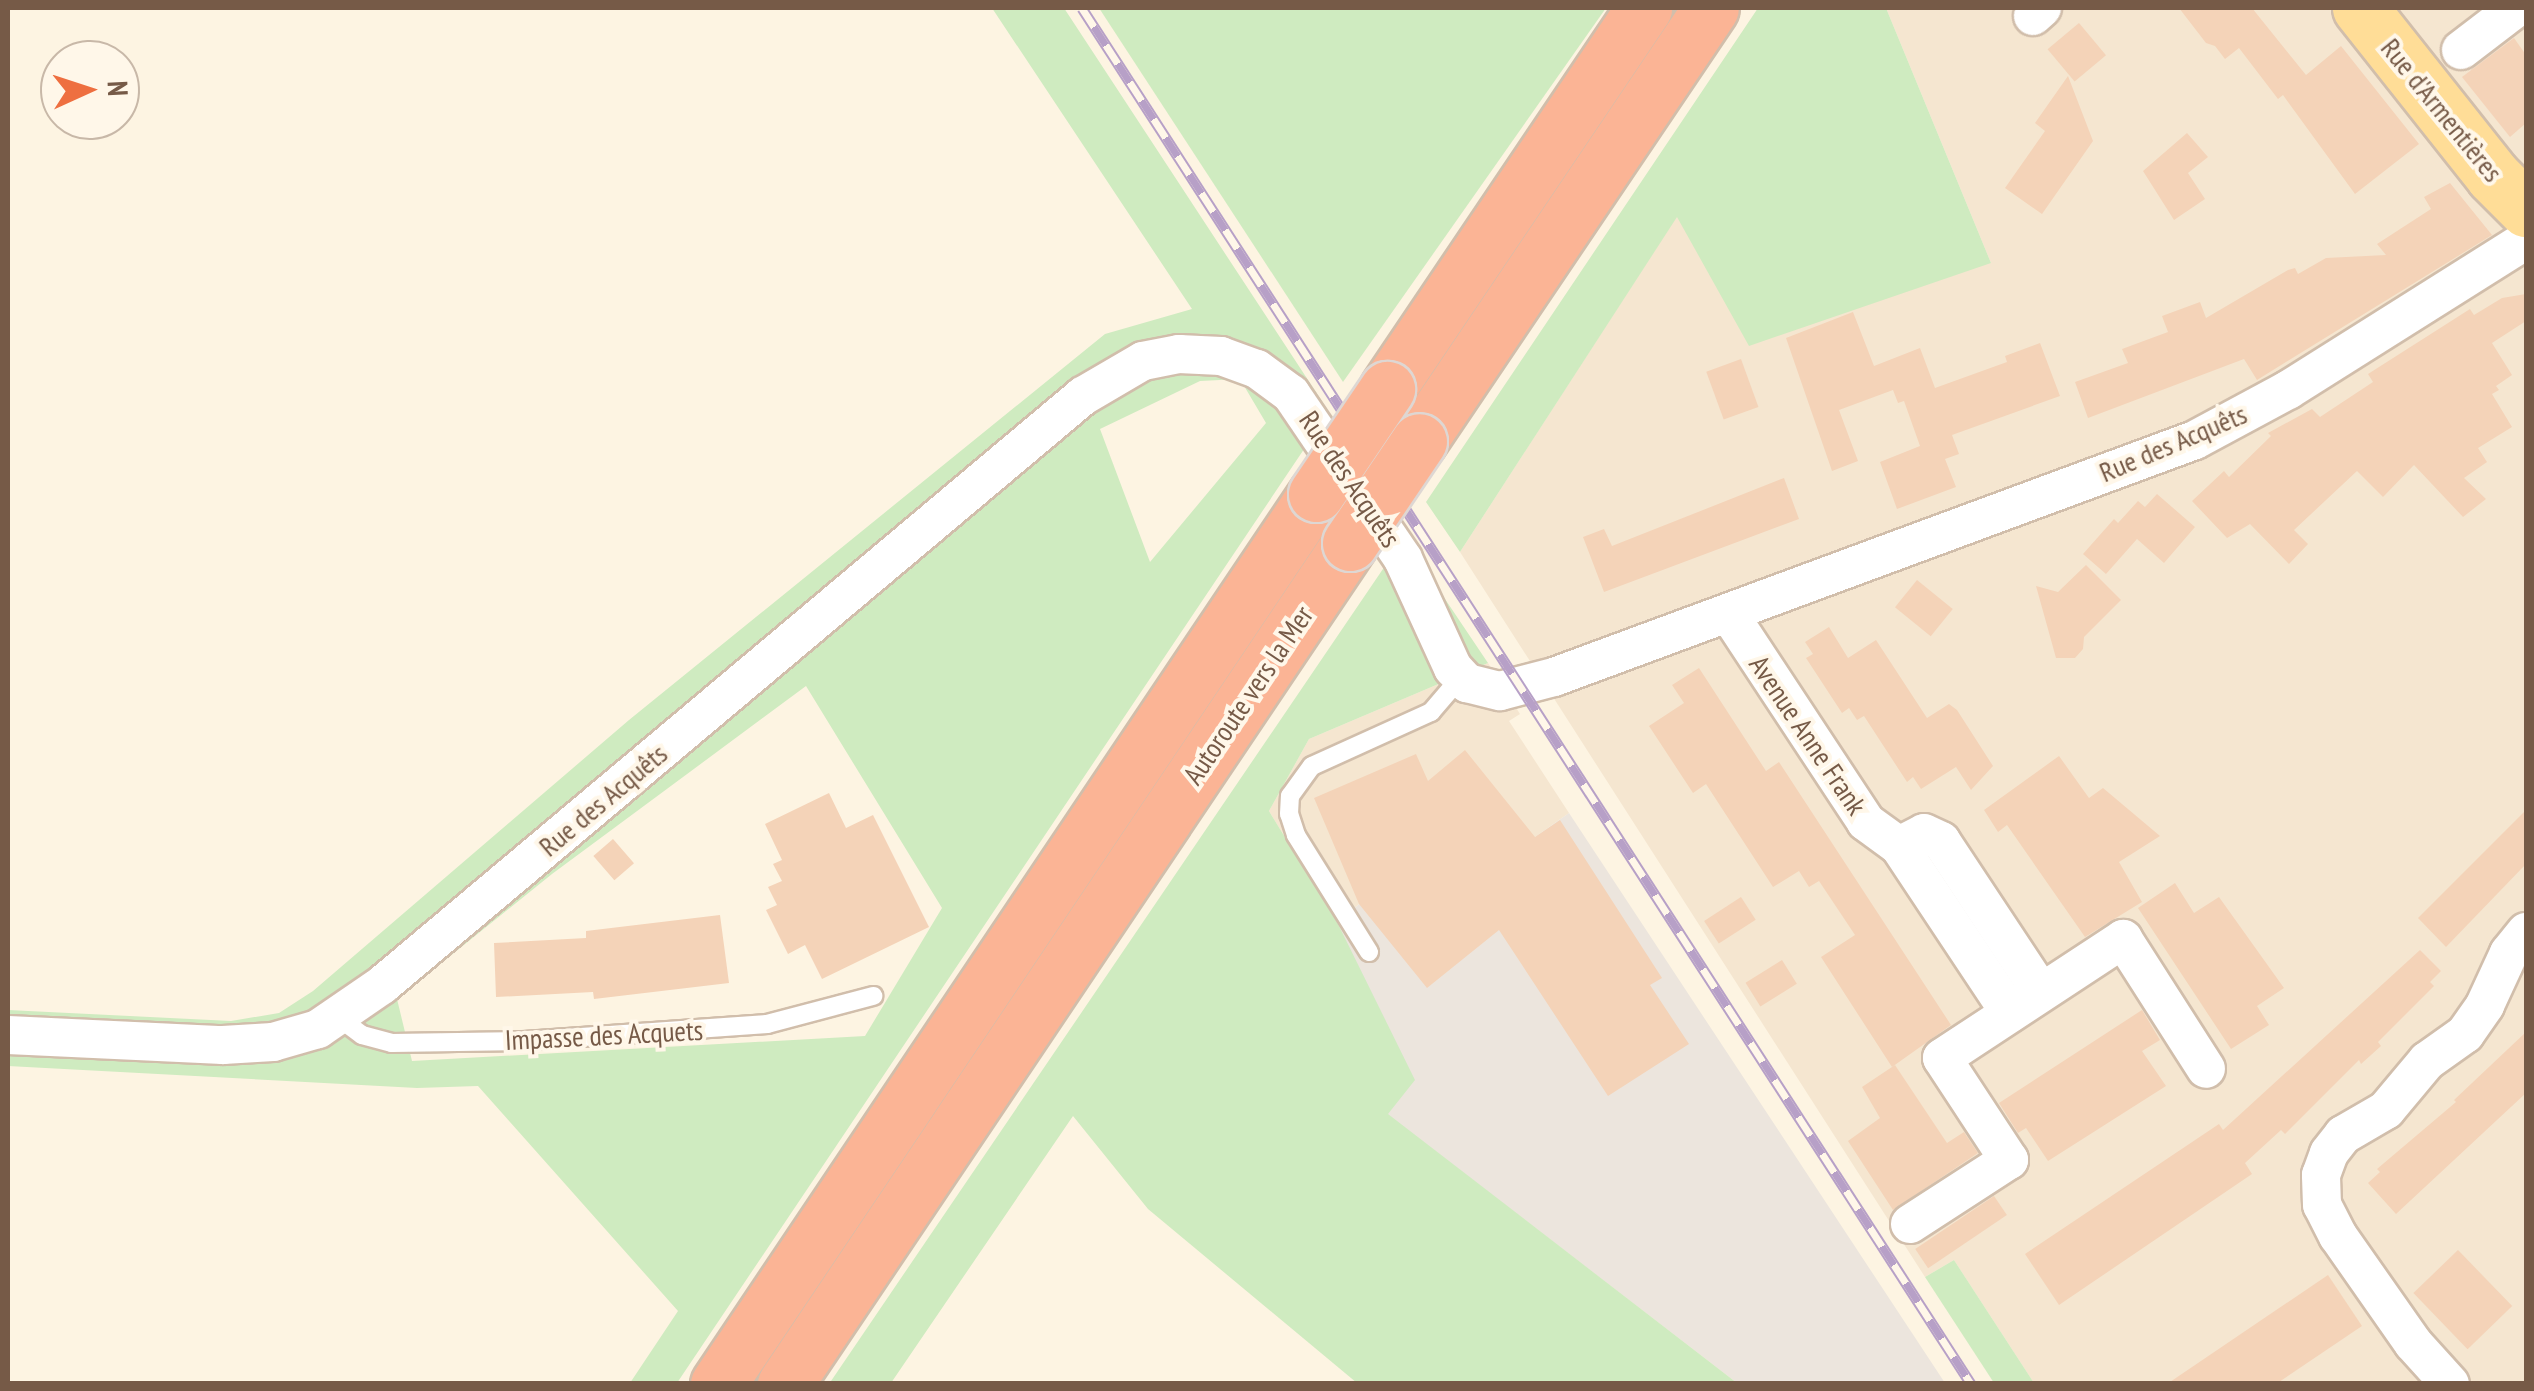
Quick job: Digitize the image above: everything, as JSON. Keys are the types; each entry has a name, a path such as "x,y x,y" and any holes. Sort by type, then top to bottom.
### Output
{"highway":[{"path":"718,1384 1644,8"},
{"name":"Autoroute vers la Mer","path":"785,1384 1711,8"}],"main road":[{"name":"Rue d'Armentières","path":"2360,8 2493,176 2526,209"}],"street":[{"path":"2461,50 2516,8"},
{"name":"Rue des Acquêts","path":"8,1035 243,1044 289,1040 338,1017 382,986 1083,396 1143,361 1179,354 1220,356 1256,369 1291,394 1394,543 1460,678 1492,691 1522,687 1728,614 2195,440 2288,390 2526,240"},
{"name":"Avenue Anne Frank","path":"1728,614 1866,822 1899,846 2026,1002"},
{"path":"2450,1384 2413,1344 2328,1219 2320,1191 2324,1164 2344,1135 2386,1110 2428,1061 2464,1034 2485,1005 2509,952 2526,932"},
{"path":"1910,1224 2009,1160 1942,1058 2122,939 2206,1069"}],"lane":[{"path":"1369,952 1296,835 1289,814 1290,796 1312,766 1430,712 1460,678"},
{"name":"Impasse des Acquets","path":"338,1017 362,1035 392,1043 524,1041 767,1024 874,996"}],"shaded area":[{"path":"1886,8 2526,8 2526,1383 2034,1383 1954,1260 1925,1277 1460,552 1677,216 1991,263"},
{"path":"1488,663 1520,714 1509,721 1569,813 1535,837 1430,847 1337,922 1269,811 1309,739"},
{"path":"1569,813 1945,1383 1737,1383 1387,1114 1337,922 1429,848 1535,837"}],"green space":[{"path":"992,8 1064,8 1329,412 677,1383 630,1383 678,1311 478,1086 417,1088 8,1066 8,1010 231,1021 279,1013 313,991 629,720 1105,334 1192,309","holes":["1240,379 1266,423 1150,562 1100,429 1200,381","806,686 942,908 865,1036 412,1061 397,999 552,874"]},
{"path":"1099,8 1606,8 1343,382"},
{"path":"1758,8 1886,8 1991,263 1749,346 1677,217 1460,552 1426,502"},
{"path":"1404,538 1488,663 1309,739 1269,811 1337,922 1415,1080 1388,1114 1737,1383 1357,1383 1148,1209 1073,1116 891,1383 829,1384"},
{"path":"1954,1260 2034,1383 1994,1383 1925,1277"}],"building":[{"path":"2179,8 2252,8 2306,75 2341,46 2419,144 2355,194 2283,95 2278,99 2239,48 2225,59 2215,46 2206,43"},
{"path":"2079,23 2106,55 2075,82 2048,49"},
{"path":"2514,38 2526,55 2526,123 2510,137 2462,77"},
{"path":"2068,76 2093,141 2042,214 2005,188 2045,131 2035,123"},
{"path":"2187,133 2208,157 2188,173 2205,199 2174,220 2143,171"},
{"path":"2450,183 2492,235 2257,380 2244,359 2088,418 2075,382 2128,363 2122,349 2168,332 2162,316 2200,302 2206,318 2288,270 2295,268 2298,274 2326,258 2386,255 2377,244 2431,209 2424,197"},
{"path":"2526,294 2526,321 2492,343 2512,375 2496,386 2499,390 2492,394 2512,427 2478,448 2487,462 2464,478 2486,499 2463,517 2414,465 2383,497 2357,471 2294,530 2308,544 2289,564 2250,524 2227,538 2192,501 2224,471 2229,477 2271,436 2268,433 2312,409 2320,417 2373,382 2368,374 2470,309 2474,315 2502,298"},
{"path":"1853,312 1874,366 1920,348 1935,388 2007,362 2005,356 2040,343 2060,396 1952,435 1959,454 1945,459 1956,487 1897,509 1880,462 1920,446 1904,401 1898,403 1893,390 1839,410 1858,461 1832,471 1786,338"},
{"path":"1741,359 1758,407 1724,420 1706,372"},
{"path":"1784,478 1799,519 1604,592 1583,537 1604,529 1612,546"},
{"path":"2157,494 2195,527 2164,563 2137,539 2106,574 2083,554 2114,519 2118,523 2138,501 2145,507"},
{"path":"2086,565 2121,600 2084,637 2083,649 2075,658 2056,658 2036,586 2058,592"},
{"path":"1917,580 1953,609 1931,636 1895,607"},
{"path":"1829,627 1848,658 1876,640 1927,718 1949,704 1957,710 1993,766 1971,790 1956,767 1921,789 1913,777 1907,782 1864,716 1857,720 1849,708 1842,713 1806,658 1813,654 1805,642"},
{"path":"1699,668 1766,771 1779,762 1951,1025 1892,1067 1821,957 1855,935 1819,881 1809,887 1799,871 1773,887 1706,784 1693,793 1649,726 1684,703 1672,685"},
{"path":"1465,750 1535,837 1560,820 1662,978 1650,985 1689,1044 1608,1096 1499,930 1427,988 1359,904 1314,798 1416,754 1428,781"},
{"path":"2059,756 2089,798 2103,788 2160,836 2119,862 2142,902 2085,937 2007,825 1998,832 1984,810"},
{"path":"829,793 846,828 873,815 929,927 822,979 805,945 788,954 766,910 777,905 768,887 782,881 773,864 782,860 765,824"},
{"path":"2526,810 2526,864 2446,947 2418,918"},
{"path":"613,839 634,863 614,880 593,856"},
{"path":"2175,883 2194,913 2219,897 2284,988 2257,1006 2269,1025 2231,1049 2138,908"},
{"path":"1741,897 1756,920 1719,944 1704,921"},
{"path":"720,915 729,983 594,999 593,992 496,997 494,943 586,938 586,931"},
{"path":"2420,950 2441,971 2430,982 2434,986 2378,1042 2381,1046 2361,1064 2359,1060 2285,1134 2281,1130 2245,1163 2252,1174 2059,1305 2025,1254 2219,1124 2223,1130"},
{"path":"1782,960 1797,984 1760,1007 1746,983"},
{"path":"2142,1010 2160,1040 2142,1051 2166,1086 2048,1161 2026,1128 2018,1133 1999,1103"},
{"path":"2526,1032 2526,1093 2396,1214 2368,1183 2380,1172 2377,1169 2456,1102"},
{"path":"1895,1065 1947,1143 1964,1132 1978,1153 1893,1210 1848,1141 1880,1118 1862,1087"},
{"path":"1994,1196 2007,1215 1928,1268 1915,1249"},
{"path":"2458,1250 2512,1306 2468,1349 2413,1293"},
{"path":"2328,1275 2362,1326 2276,1384 2167,1384"}],"railway":[{"path":"1082,8 1971,1384"}]}
